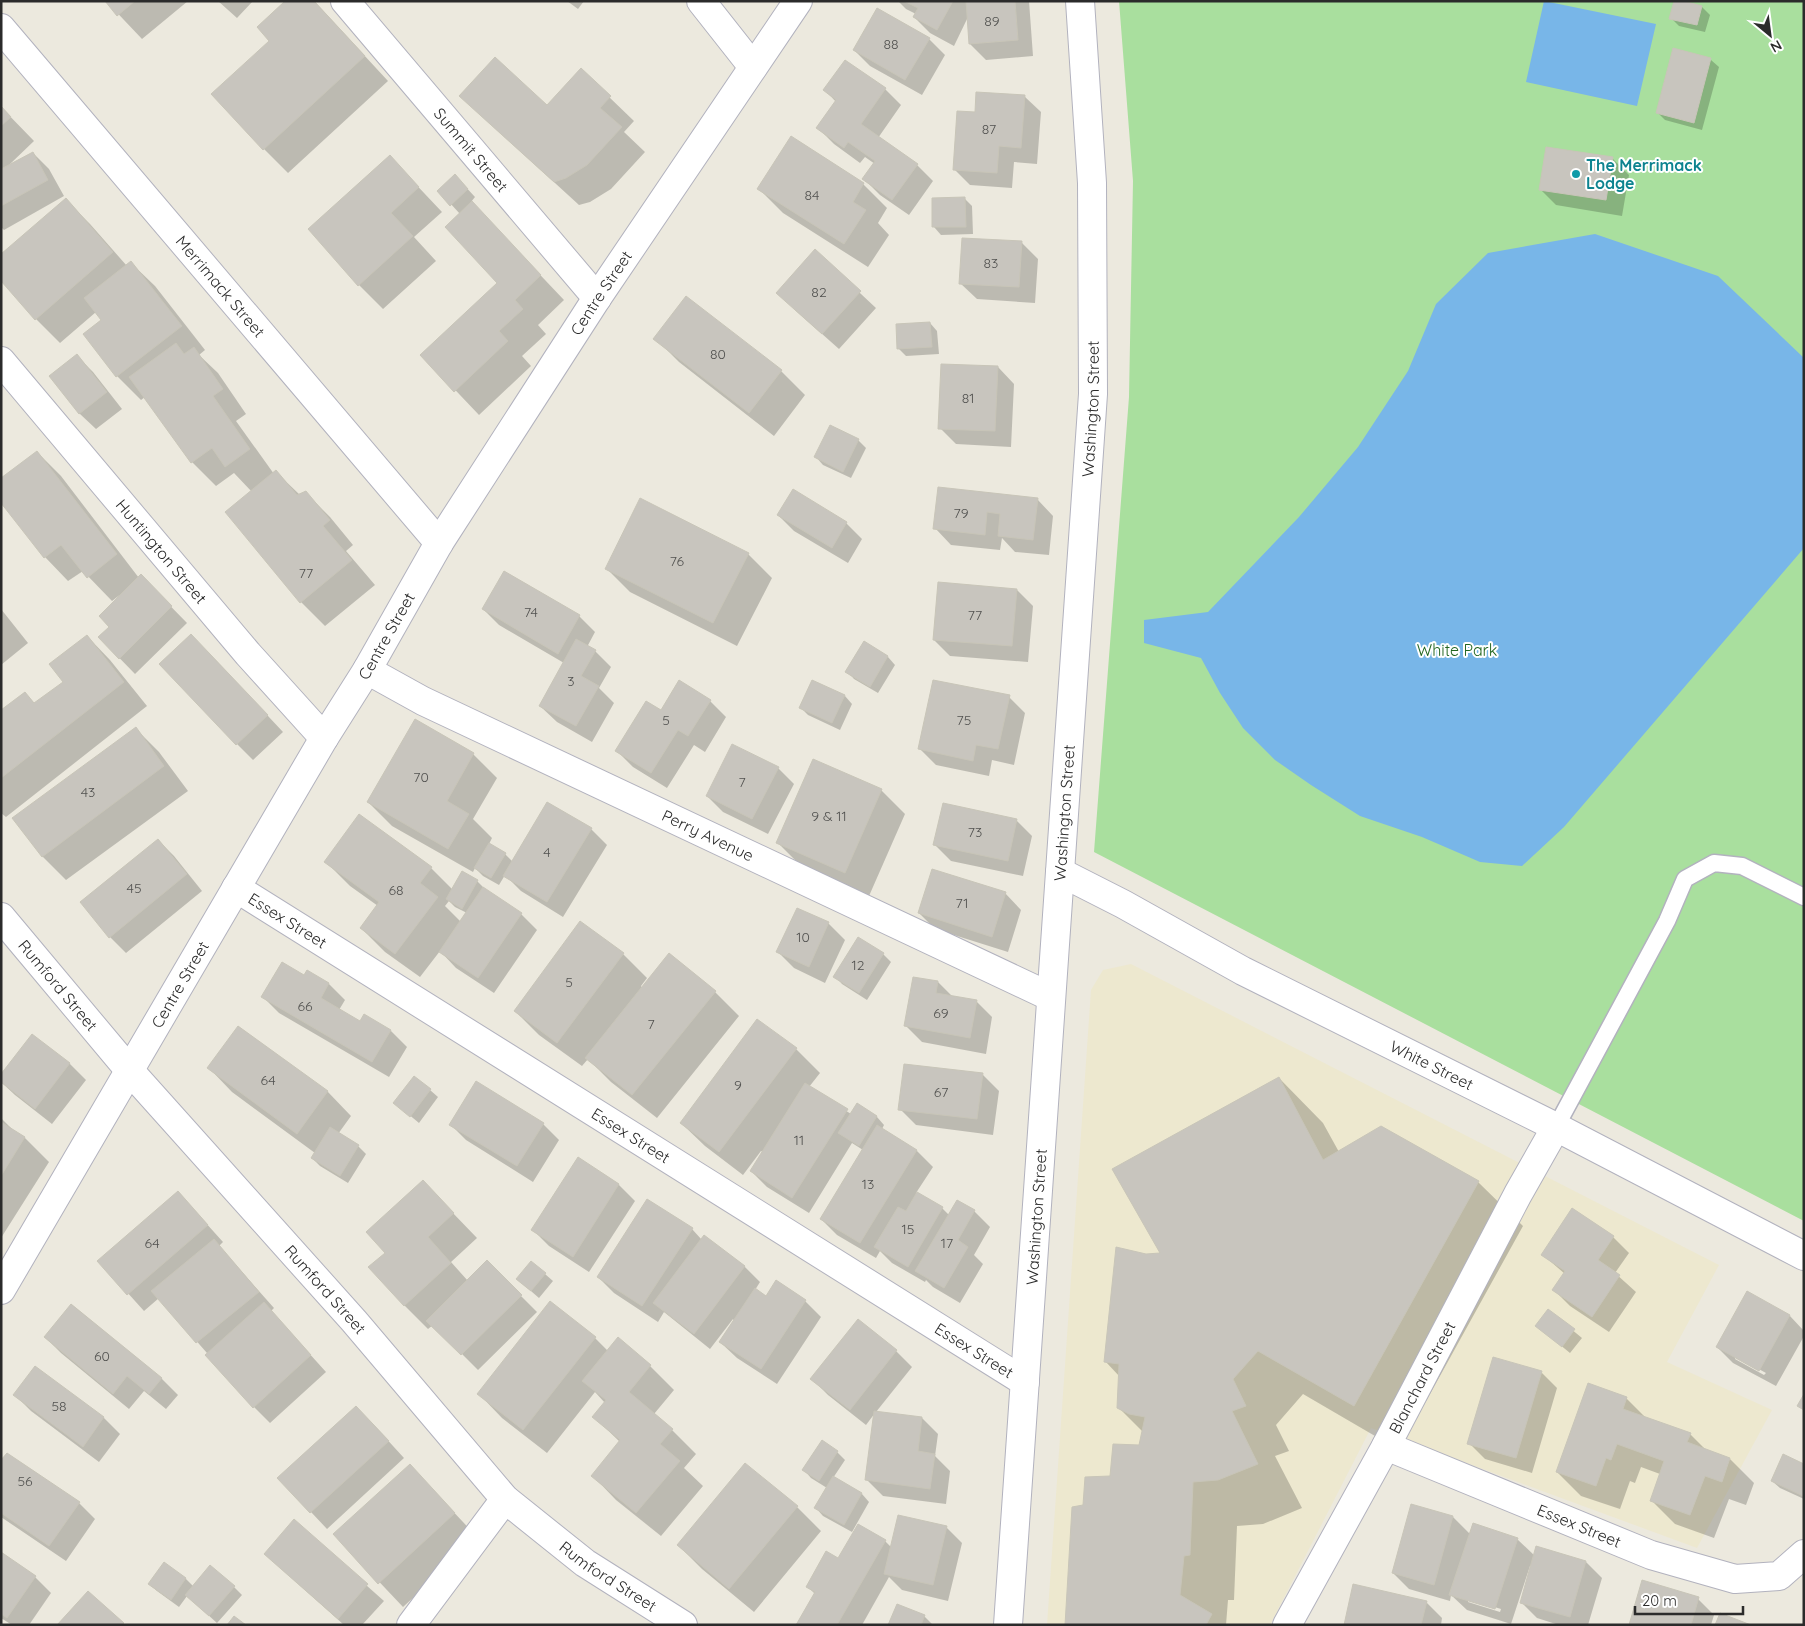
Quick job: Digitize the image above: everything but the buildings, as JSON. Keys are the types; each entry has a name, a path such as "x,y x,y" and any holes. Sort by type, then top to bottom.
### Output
{"street":[{"name":"Summit Street","path":"345,1 597,298"},
{"path":"701,1 753,67"},
{"name":"Centre Street","path":"1,1290 440,543 597,298 798,1"},
{"name":"Washington Street","path":"1008,1625 1093,394 1092,183 1080,1"},
{"name":"Merrimack Street","path":"1,28 440,543"},
{"name":"Huntington Street","path":"1,361 248,654 324,738"},
{"name":"Perry Avenue","path":"367,670 423,701 1051,997"},
{"name":"White Street","path":"1060,872 1123,904 1243,971 1556,1127 1804,1256"},
{"name":"Essex Street","path":"236,888 1025,1382"},
{"name":"Rumford Street","path":"1,917 130,1071 354,1322 505,1499 585,1562 683,1625"},
{"name":"Blanchard Street","path":"1287,1625 1386,1446 1513,1203 1556,1127"},
{"name":"Essex Street","path":"1386,1446 1651,1555 1735,1579 1779,1576 1804,1554"},
{"path":"411,1625 505,1499"}],"lane":[{"path":"1556,1127 1667,921 1685,879 1714,863 1742,866 1804,897"}],"shaded area":[{"path":"1131,964 1719,1265 1667,1362 1772,1410 1697,1548 1371,1428 1270,1625 1047,1625 1091,990 1103,970"}],"green space":[{"name":"White Park","path":"1119,1 1804,1 1804,1221 1094,852 1129,397 1133,181"}],"water":[{"path":"1544,1 1656,24 1637,106 1526,82"},
{"path":"1595,234 1718,276 1804,358 1804,548 1564,827 1522,866 1480,862 1422,837 1360,816 1275,760 1243,728 1220,693 1201,658 1144,643 1144,620 1208,612 1299,517 1358,447 1408,371 1436,304 1488,253"}],"place":[{"name":"The Merrimack Lodge","path":"1576,174"}]}
